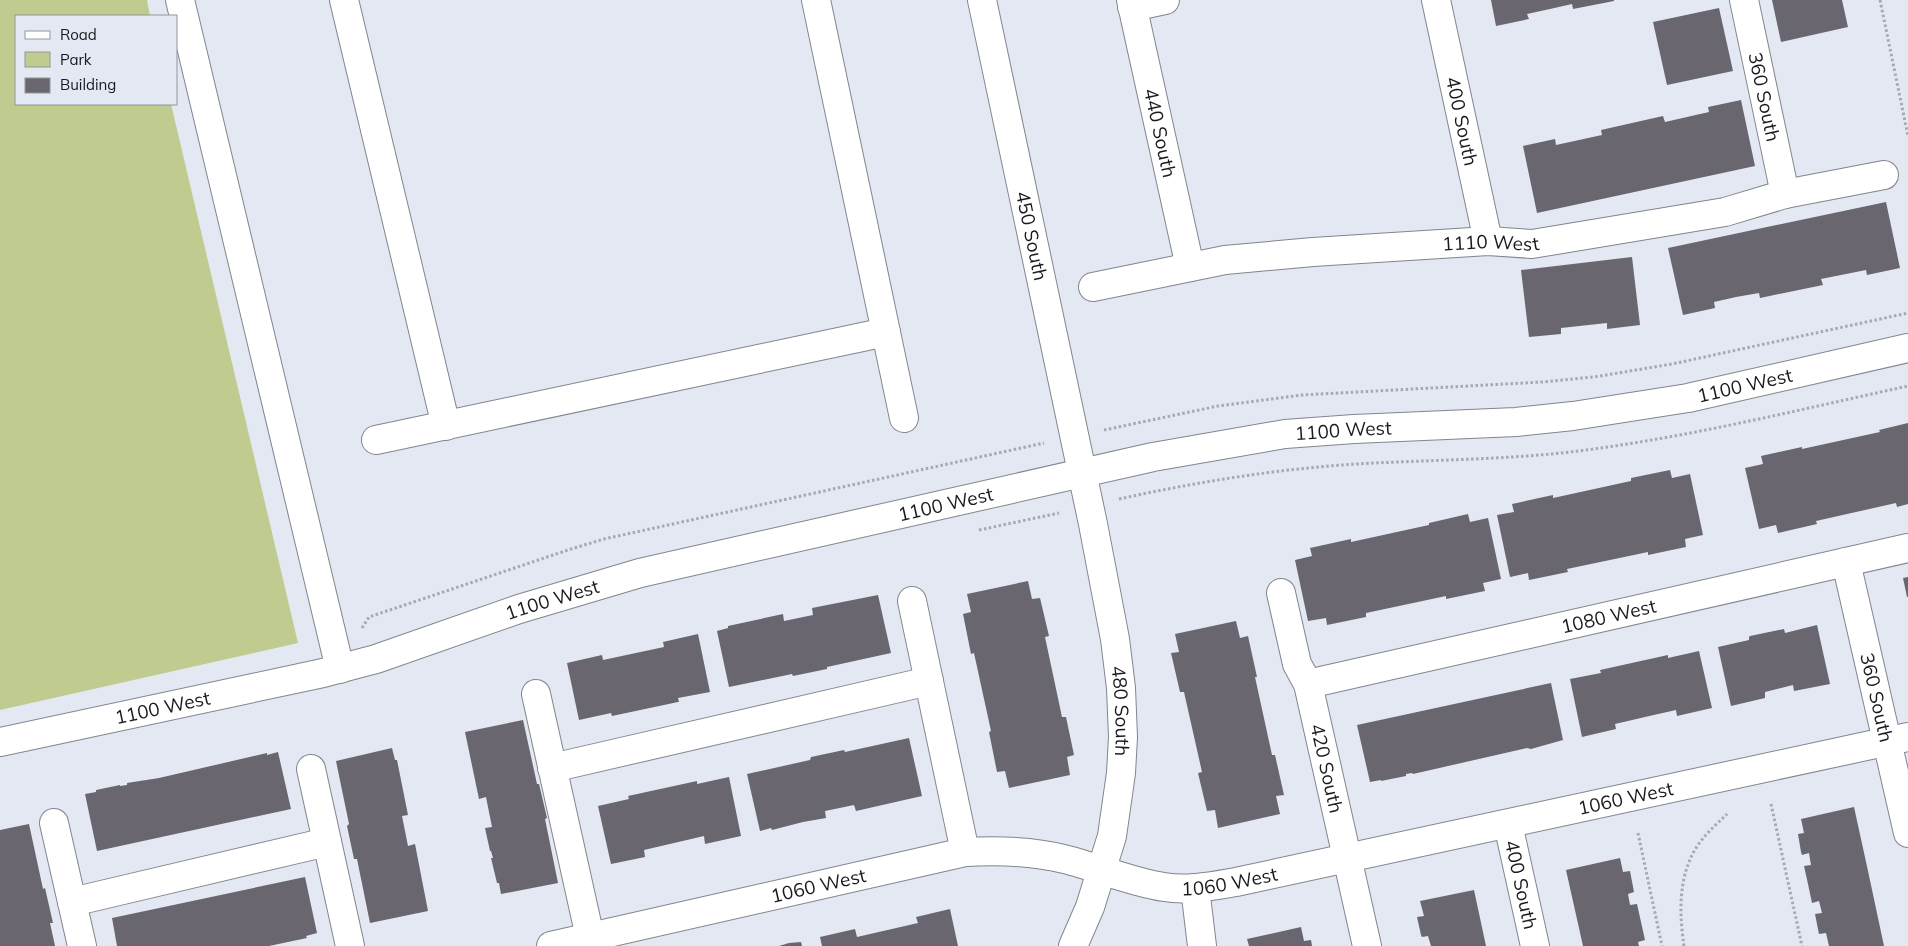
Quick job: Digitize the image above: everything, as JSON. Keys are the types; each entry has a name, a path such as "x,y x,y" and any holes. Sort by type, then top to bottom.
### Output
{"street":[{"path":"180,0 340,669"},
{"path":"344,0 446,426"},
{"path":"816,0 904,418"},
{"name":"450 South","path":"982,0 1082,473"},
{"path":"1132,4 1165,0"},
{"name":"400 South","path":"1436,0 1488,241"},
{"name":"360 South","path":"1744,0 1784,194"},
{"name":"440 South","path":"1132,4 1190,267"},
{"name":"1110 West","path":"1093,287 1225,260 1313,252 1488,241 1532,244 1725,212 1784,194 1884,175"},
{"path":"376,440 886,332"},
{"name":"1100 West","path":"0,742 340,669 424,644 519,609 640,573 1152,456 1284,434 1516,422 1573,416 1688,398 1908,348"},
{"name":"480 South","path":"1074,946 1090,907 1112,836 1121,773 1123,736 1121,688 1111,620 1082,473"},
{"name":"1080 West","path":"1308,684 1908,548"},
{"name":"360 South","path":"1846,562 1897,739 1908,833"},
{"name":"420 South","path":"1281,593 1297,664 1308,684 1367,946"},
{"path":"912,601 965,852"},
{"path":"552,768 929,681"},
{"path":"536,694 591,942"},
{"name":"1060 West","path":"551,946 591,942 965,852 998,850 1033,853 1065,859 1164,888 1195,888 1236,882 1897,739"},
{"path":"311,769 350,946"},
{"path":"54,823 82,946"},
{"name":"400 South","path":"1508,824 1535,946"},
{"path":"72,902 327,842"},
{"path":"1195,888 1202,946"}],"path":[{"path":"1880,0 1908,136"},
{"path":"1127,424 1218,406 1302,395 1498,385 1594,377 1672,364 1908,313"},
{"path":"369,617 568,550 613,537 1024,447"},
{"path":"974,531 1042,517"},
{"path":"1771,804 1802,946"},
{"path":"1684,946 1681,904 1687,869 1698,845 1727,814"},
{"path":"1638,833 1662,946"}],"green space":[{"path":"0,0 147,0 150,15 15,15 15,105 171,105 298,643 0,710"}],"building":[{"path":"1491,0 1614,1 1573,9 1572,4 1527,14 1529,19 1496,26"},
{"path":"1772,0 1842,0 1848,27 1781,42"},
{"path":"1719,8 1733,71 1667,85 1653,22"},
{"path":"1741,100 1755,166 1537,213 1523,146 1555,139 1556,145 1602,135 1601,130 1663,116 1665,122 1709,112 1708,107"},
{"path":"1886,202 1900,268 1867,275 1866,270 1821,279 1823,285 1760,298 1759,293 1736,297 1714,302 1715,308 1683,315 1668,248"},
{"path":"1632,257 1640,325 1607,329 1607,323 1561,328 1561,334 1529,337 1521,270"},
{"path":"1908,423 1908,504 1897,507 1896,503 1816,521 1817,524 1778,533 1776,525 1759,529 1745,468 1763,464 1761,456 1880,432 1879,430"},
{"path":"1670,470 1672,478 1690,474 1703,535 1685,539 1686,547 1648,555 1648,552 1567,569 1568,572 1529,580 1528,573 1510,577 1497,515 1514,512 1512,504 1553,495 1553,498 1631,481 1631,478"},
{"path":"1468,514 1470,522 1488,518 1501,579 1483,583 1485,591 1446,599 1446,596 1366,613 1366,617 1327,625 1326,618 1308,621 1295,560 1312,556 1310,548 1351,539 1351,542 1429,525 1429,523"},
{"path":"1908,577 1908,597 1907,597 1903,578"},
{"path":"1028,581 1032,599 1040,598 1049,636 1045,637 1062,717 1066,717 1074,755 1067,757 1070,775 1009,788 1005,771 997,772 989,732 991,731 974,653 971,654 963,614 971,612 967,594"},
{"path":"878,595 891,653 827,667 827,669 729,687 717,631 728,628 728,626 783,614 784,621 813,615 812,608"},
{"path":"1236,621 1240,638 1248,636 1272,755 1275,755 1284,795 1276,796 1280,814 1218,828 1215,810 1207,811 1198,773 1202,772 1184,692 1180,692 1171,653 1179,652 1175,634"},
{"path":"1817,625 1830,684 1794,691 1793,685 1765,692 1765,698 1731,706 1718,647 1749,640 1750,636 1784,629 1785,633"},
{"path":"698,634 710,692 678,698 679,702 612,716 611,713 579,720 567,663 602,655 603,660 664,647 663,642"},
{"path":"1699,651 1712,708 1677,716 1676,710 1615,724 1616,729 1582,737 1570,679 1601,673 1600,670 1668,655 1668,658"},
{"path":"1551,683 1563,740 1531,749 1527,748 1406,774 1406,776 1370,782 1357,725"},
{"path":"523,720 537,784 539,784 547,818 545,819 558,883 501,894 485,828 492,827 486,797 479,799 465,732"},
{"path":"909,738 922,796 856,811 854,805 825,811 826,818 760,831 747,774 810,760 811,757 844,750 845,752"},
{"path":"392,748 395,760 397,760 408,815 402,816 408,846 415,844 428,911 370,923 357,859 354,859 347,826 349,824 336,761"},
{"path":"278,752 291,809 97,851 85,794 96,792 96,790 127,785 127,783 159,778"},
{"path":"729,777 741,836 705,844 704,836 644,850 645,857 611,864 598,806 629,799 628,796 697,781 697,784"},
{"path":"1854,807 1884,946 1829,946 1826,933 1819,934 1815,914 1822,913 1819,901 1812,903 1804,866 1811,865 1809,853 1802,855 1801,852 1798,834 1804,833 1801,819"},
{"path":"29,824 43,889 45,888 53,923 50,923 55,946 0,946 0,830"},
{"path":"1620,858 1623,872 1630,871 1634,892 1628,894 1630,905 1637,904 1645,940 1638,942 1639,946 1583,946 1566,870"},
{"path":"305,877 317,933 306,936 307,938 269,946 117,946 112,918"},
{"path":"1474,890 1486,946 1431,946 1428,936 1422,937 1421,935 1417,917 1424,916 1420,901"},
{"path":"950,909 958,946 822,946 820,937 855,929 857,937 918,923 916,917"},
{"path":"1301,927 1304,941 1311,940 1312,946 1249,946 1247,939"},
{"path":"801,942 802,946 779,946 789,943"}]}
